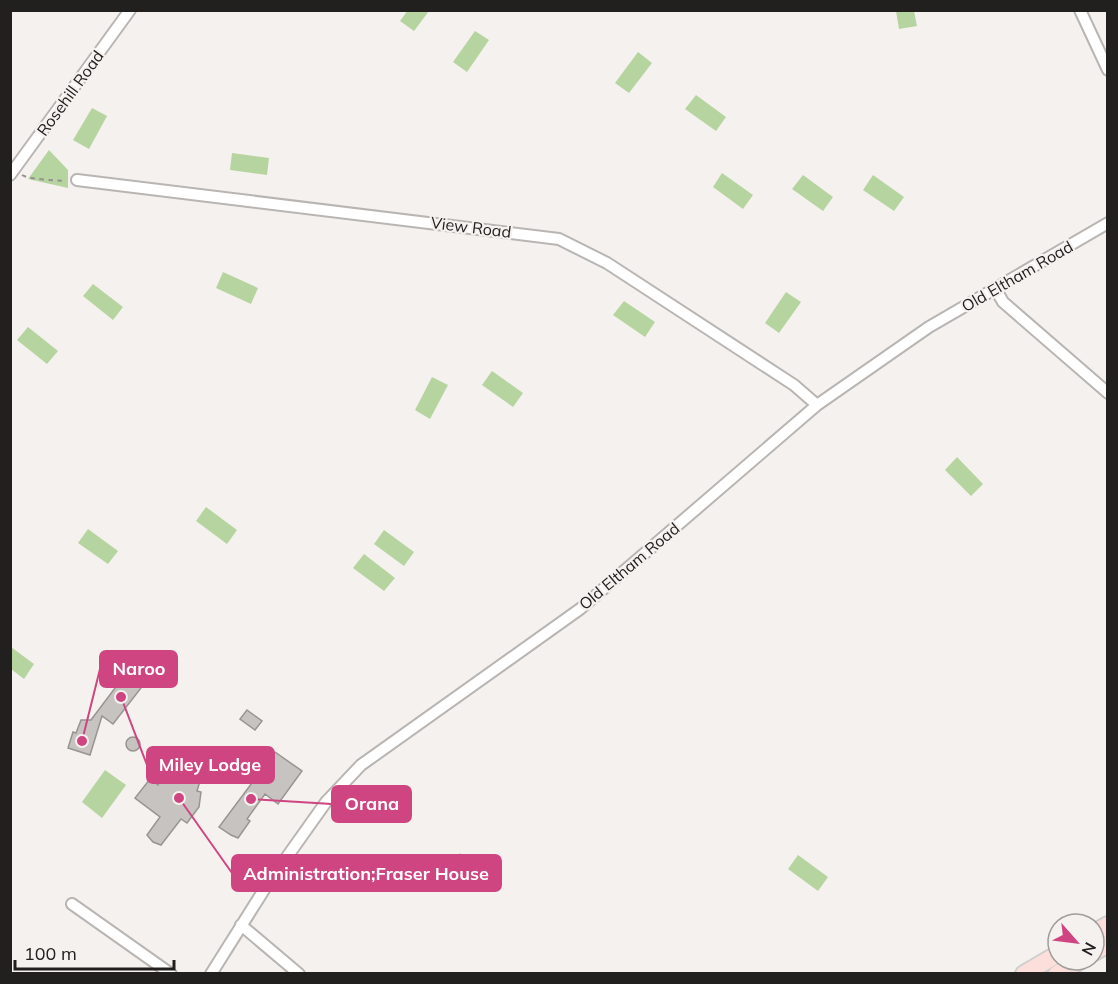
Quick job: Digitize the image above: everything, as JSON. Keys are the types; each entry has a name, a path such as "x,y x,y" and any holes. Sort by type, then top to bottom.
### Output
{"main road":[{"path":"1024,974 1046,961"}],"street":[{"name":"Rosehill Road","path":"12,173 129,10"},
{"path":"1080,10 1107,70"},
{"name":"View Road","path":"77,180 559,239 617,270 794,385 817,405"},
{"name":"Old Eltham Road","path":"211,974 241,925 326,802 361,765 580,609 817,405 929,327 1107,223"},
{"path":"995,288 1003,302 1107,393"},
{"path":"72,904 171,974"},
{"path":"241,925 299,974"}],"path":[{"path":"12,173 28,178 77,180"}],"green space":[{"path":"408,10 429,11 414,31 400,21"},
{"path":"896,11 914,11 917,26 899,29"},
{"path":"475,31 489,40 467,72 453,62"},
{"path":"638,52 652,63 629,93 615,83"},
{"path":"696,95 726,117 716,131 685,109"},
{"path":"92,108 107,116 89,149 73,140"},
{"path":"49,150 68,170 68,188 28,179"},
{"path":"232,153 269,158 267,175 230,170"},
{"path":"722,173 753,195 743,209 713,187"},
{"path":"803,175 833,197 823,211 792,189"},
{"path":"873,175 904,197 894,211 863,190"},
{"path":"223,272 258,288 251,304 216,288"},
{"path":"93,284 123,307 113,320 83,296"},
{"path":"786,292 801,302 779,333 765,323"},
{"path":"624,301 655,322 645,337 613,315"},
{"path":"28,327 58,351 47,364 17,340"},
{"path":"492,371 523,393 513,407 482,385"},
{"path":"432,377 448,385 430,419 415,410"},
{"path":"957,457 983,484 971,496 945,470"},
{"path":"206,507 237,530 227,544 196,521"},
{"path":"88,529 118,551 108,564 78,543"},
{"path":"384,530 414,552 404,566 374,544"},
{"path":"364,554 395,578 384,591 353,568"},
{"path":"11,647 34,664 24,679 11,669"},
{"path":"105,770 126,785 102,818 82,802"},
{"path":"460,853 489,877 478,891 449,867"},
{"path":"798,855 828,877 818,891 788,869"}],"building":[{"path":"139,672 148,679 113,724 102,716 90,755 68,748 73,732 76,733 81,720 91,720 124,676 131,682"},
{"path":"247,710 262,721 255,730 240,719"},
{"path":"130,737 136,737 140,744 136,751 130,751 126,747 126,741"},
{"path":"188,749 198,750 208,755 197,791 201,792 199,807 187,823 181,819 161,845 153,842 147,835 160,817 135,798 150,779 158,785 159,778 175,779 182,755 186,756"},
{"path":"275,752 302,771 278,804 265,794 247,819 250,821 238,838 231,835 219,827"}],"place":[{"name":"Miley Lodge","path":"121,697"},
{"name":"Naroo","path":"82,741"},
{"name":"Administration;Fraser House","path":"179,798"},
{"name":"Orana","path":"251,799"}]}
